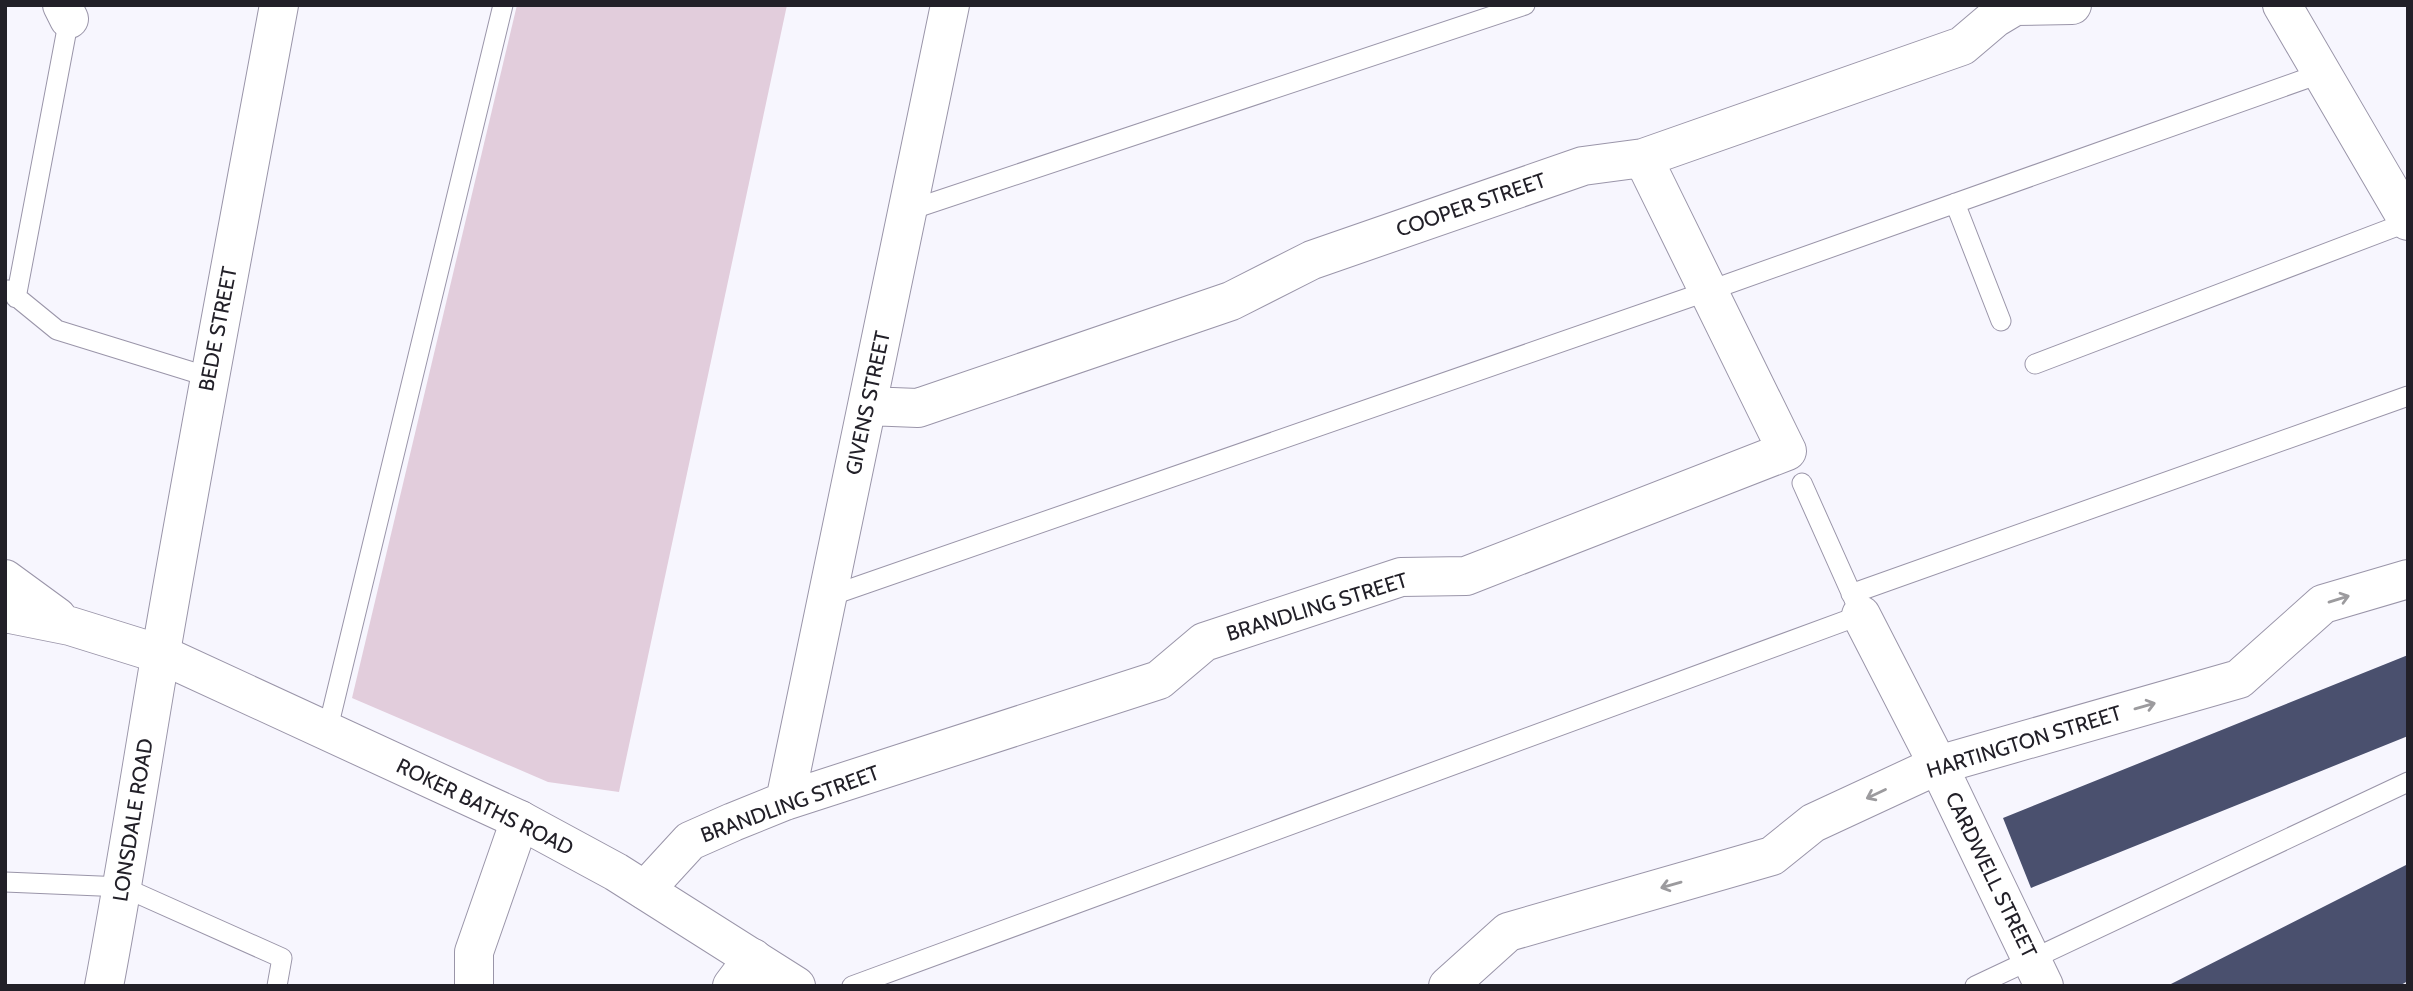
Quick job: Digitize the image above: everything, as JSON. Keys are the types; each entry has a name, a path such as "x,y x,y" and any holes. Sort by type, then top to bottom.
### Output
{"street":[{"name":"BEDE STREET","path":"160,654 279,5"},
{"name":"GIVENS STREET","path":"785,801 950,5"},
{"name":"COOPER STREET","path":"867,406 918,408 1231,301 1312,260 1583,166 1643,158 1962,47 1995,18 2014,6 2072,5"},
{"path":"2282,5 2408,221"},
{"name":"BRANDLING STREET","path":"645,891 690,841 785,801 1159,680 1204,642 1401,578 1466,576 1787,451 1643,158"},
{"path":"5,579 69,626"},
{"name":"HARTINGTON STREET","path":"1448,986 1508,932 1772,856 1813,823 1938,765 2239,679 2323,604 2408,579"},
{"name":"CARDWELL STREET","path":"1856,605 1938,765 2038,972"},
{"path":"5,612 69,626"},
{"name":"ROKER BATHS ROAD","path":"69,626 160,654 520,820 645,891 742,972 796,986"},
{"name":"LONSDALE ROAD","path":"104,986 123,887 160,654"},
{"path":"474,986 474,952 520,820"}],"lane":[{"path":"327,732 503,5"},
{"path":"907,211 1525,5"},
{"path":"68,10 11,293 57,330 209,377"},
{"path":"827,597 1708,291 2322,72"},
{"path":"1955,203 2000,321"},
{"path":"2035,364 2408,221"},
{"path":"852,986 2408,396"},
{"path":"1802,483 1856,605"},
{"path":"1975,986 2038,972 2408,782"},
{"path":"5,882 123,887 282,958 277,986"}],"shaded area":[{"path":"517,5 787,5 619,792 548,782 352,698"}],"building":[{"path":"2408,655 2408,736 2031,888 2003,818"},
{"path":"2408,864 2408,981 2399,986 2167,986"}]}
